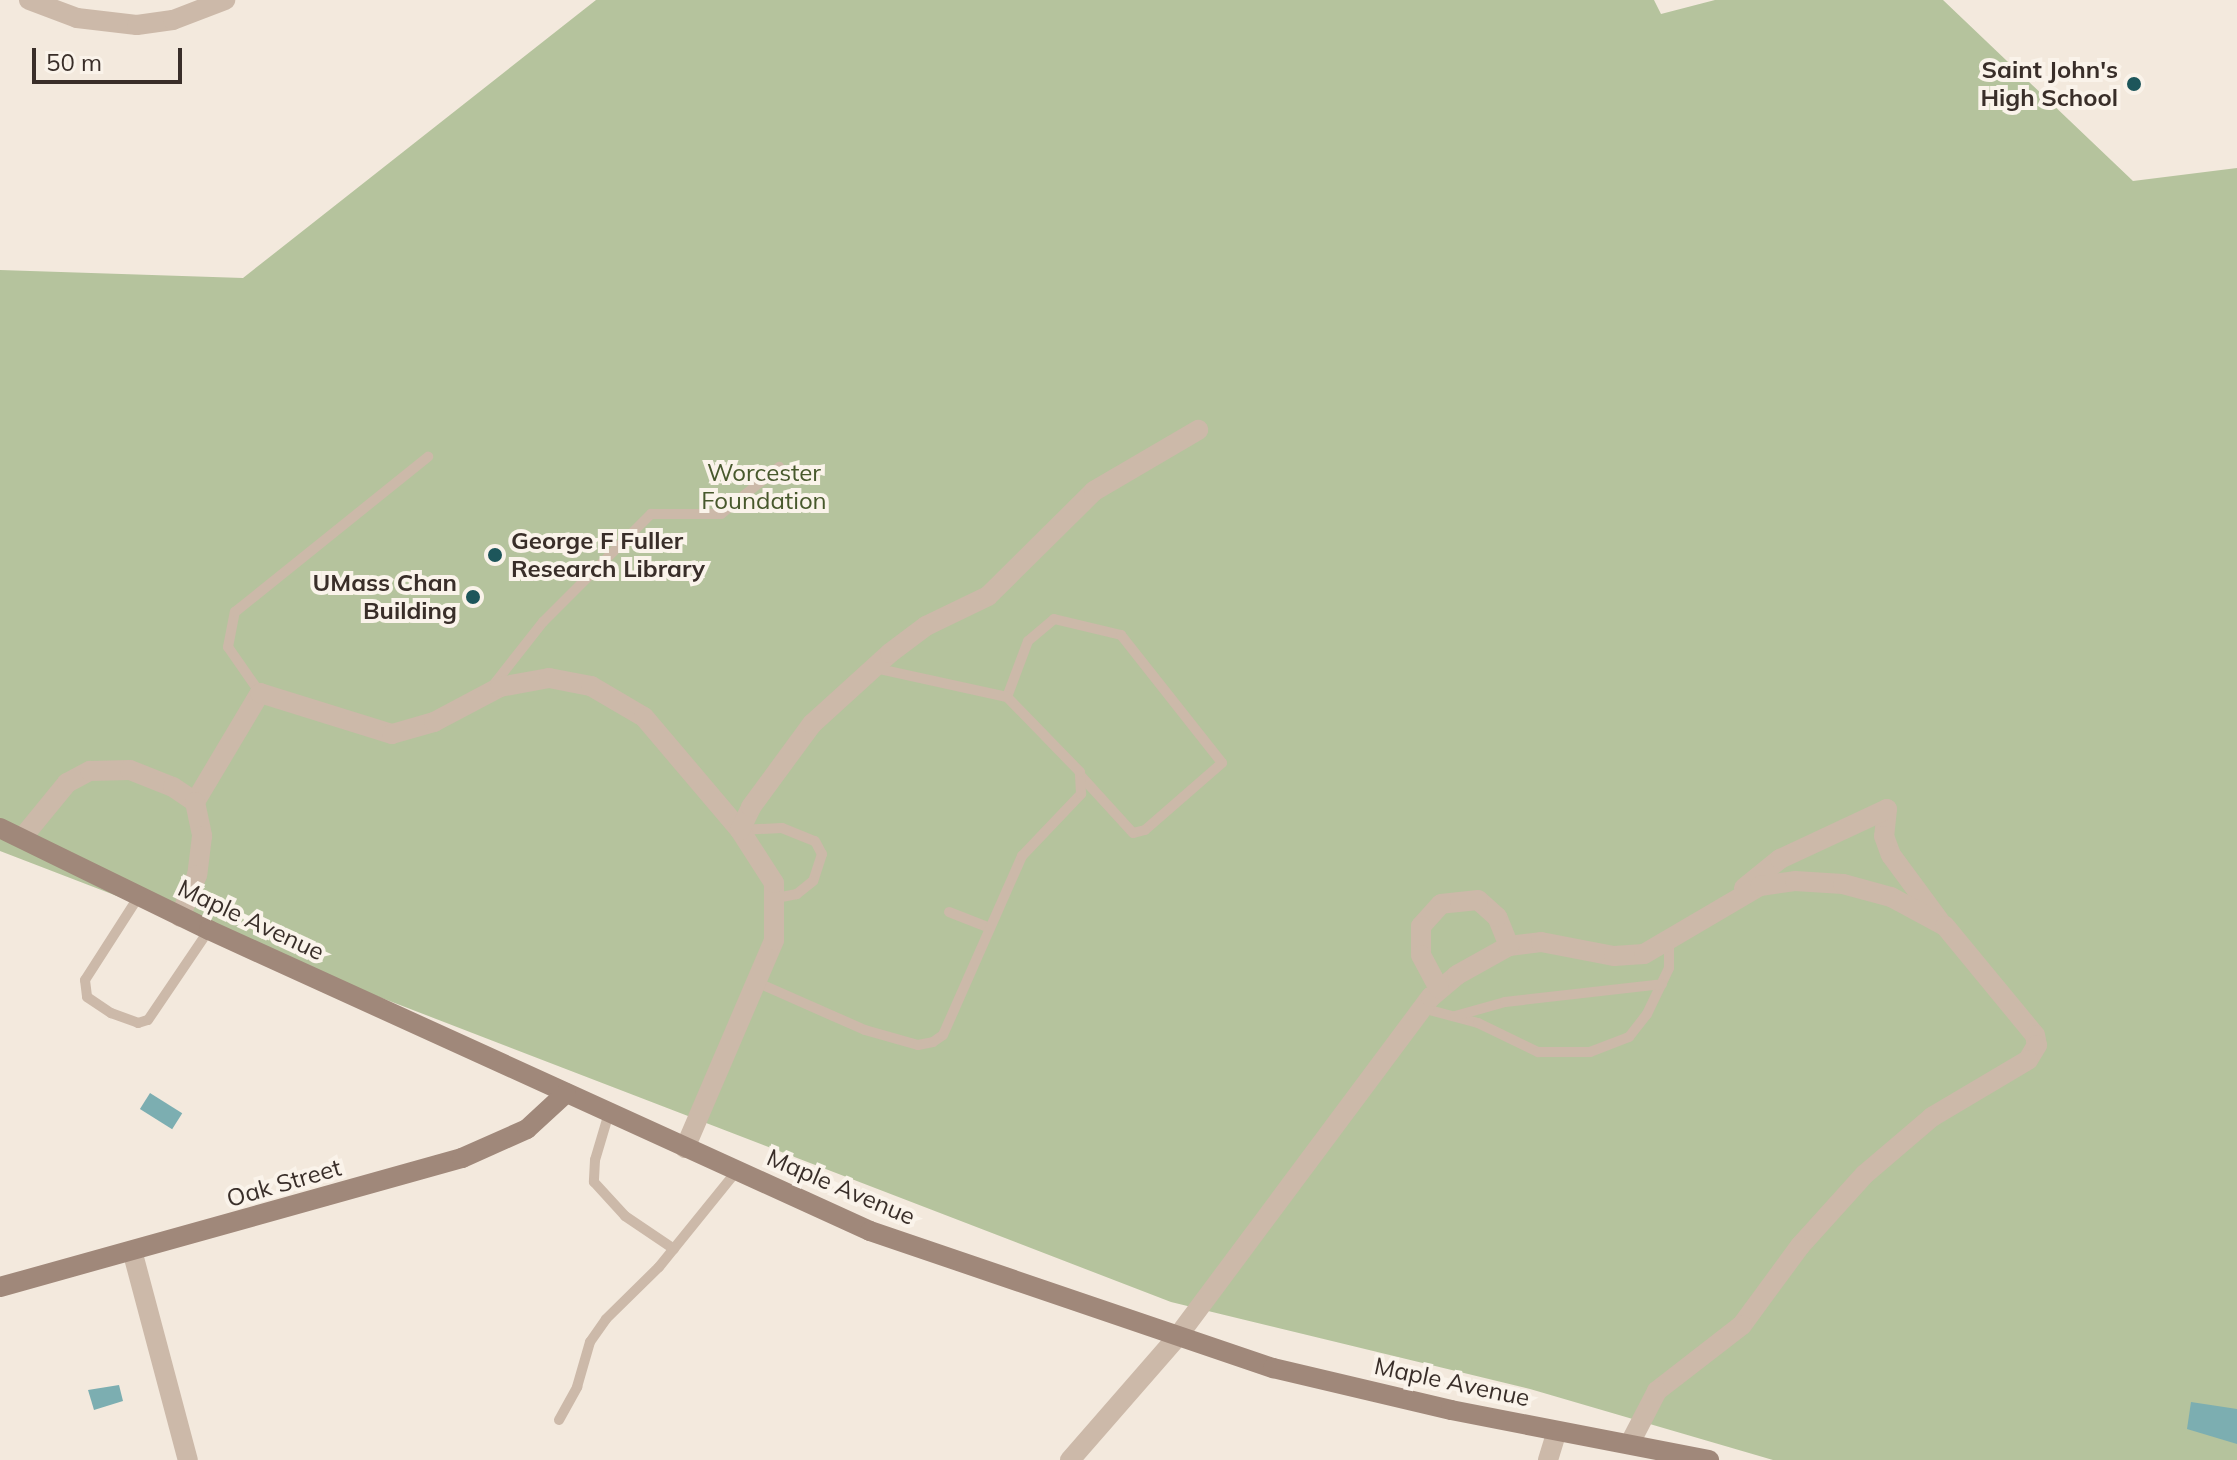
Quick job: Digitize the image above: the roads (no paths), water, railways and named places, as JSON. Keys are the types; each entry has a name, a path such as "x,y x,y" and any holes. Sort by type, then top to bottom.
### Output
{"main road":[{"name":"Maple Avenue","path":"0,828 180,917 870,1231 1300,1375 1557,1431 1709,1460"},
{"name":"Oak Street","path":"0,1287 133,1254 472,1155 527,1129 566,1093"}],"street":[{"path":"29,0 77,18 137,25 173,20 225,0"},
{"path":"740,830 812,724 873,668 914,634 988,596 1060,520 1103,484 1198,430"},
{"path":"195,802 260,693 392,734 434,722 487,692 528,678 549,678 609,694 662,735 740,830 767,870 776,898 774,940 685,1148"},
{"path":"22,838 67,783 90,771 130,770 195,802 201,817 201,854 180,917"},
{"path":"1070,1460 1178,1336 1439,989 1509,946 1541,942 1624,956 1644,954 1669,942 1735,897 1780,859 1887,809 1884,836 1891,855 2032,1031 2037,1045 2020,1065 1932,1117 1865,1174 1806,1238 1742,1325 1652,1396 1630,1443"},
{"path":"1735,897 1777,882 1843,884 1891,897 1945,926"},
{"path":"1439,989 1427,971 1419,940 1424,920 1436,907 1459,899 1478,900 1497,917 1509,946"},
{"path":"133,1254 188,1460"},
{"path":"1548,1460 1557,1431"}],"lane":[{"path":"260,693 228,647 235,612 317,540 428,457"},
{"path":"487,692 543,622 651,514 721,514 779,467"},
{"path":"873,668 1007,697 1133,833 1145,830 1222,763 1121,635 1054,619 1028,641 1007,697"},
{"path":"756,982 865,1030 918,1045 943,1035 1022,856 1081,794 1081,776"},
{"path":"740,830 782,828 815,841 822,854 813,881 797,894 776,898"},
{"path":"139,896 85,980 87,997 111,1013 138,1023 148,1020 209,930"},
{"path":"949,912 990,928"},
{"path":"1422,1008 1454,1016 1538,1052 1590,1052 1629,1037 1669,968 1669,942"},
{"path":"1454,1016 1505,1002 1662,984"},
{"path":"609,1113 595,1160 594,1182 625,1216 674,1249"},
{"path":"559,1420 577,1387 590,1342 674,1249 736,1172"}],"water":[{"path":"150,1093 182,1113 172,1129 140,1109"},
{"path":"119,1385 123,1401 94,1410 88,1390"},
{"path":"2191,1402 2237,1409 2237,1444 2187,1429"}],"place":[{"name":"Saint John's High School","path":"2134,84"},
{"name":"George F Fuller Research Library","path":"495,555"},
{"name":"UMass Chan Building","path":"473,597"}],"park label":[{"name":"Worcester Foundation","path":"764,487"}]}
